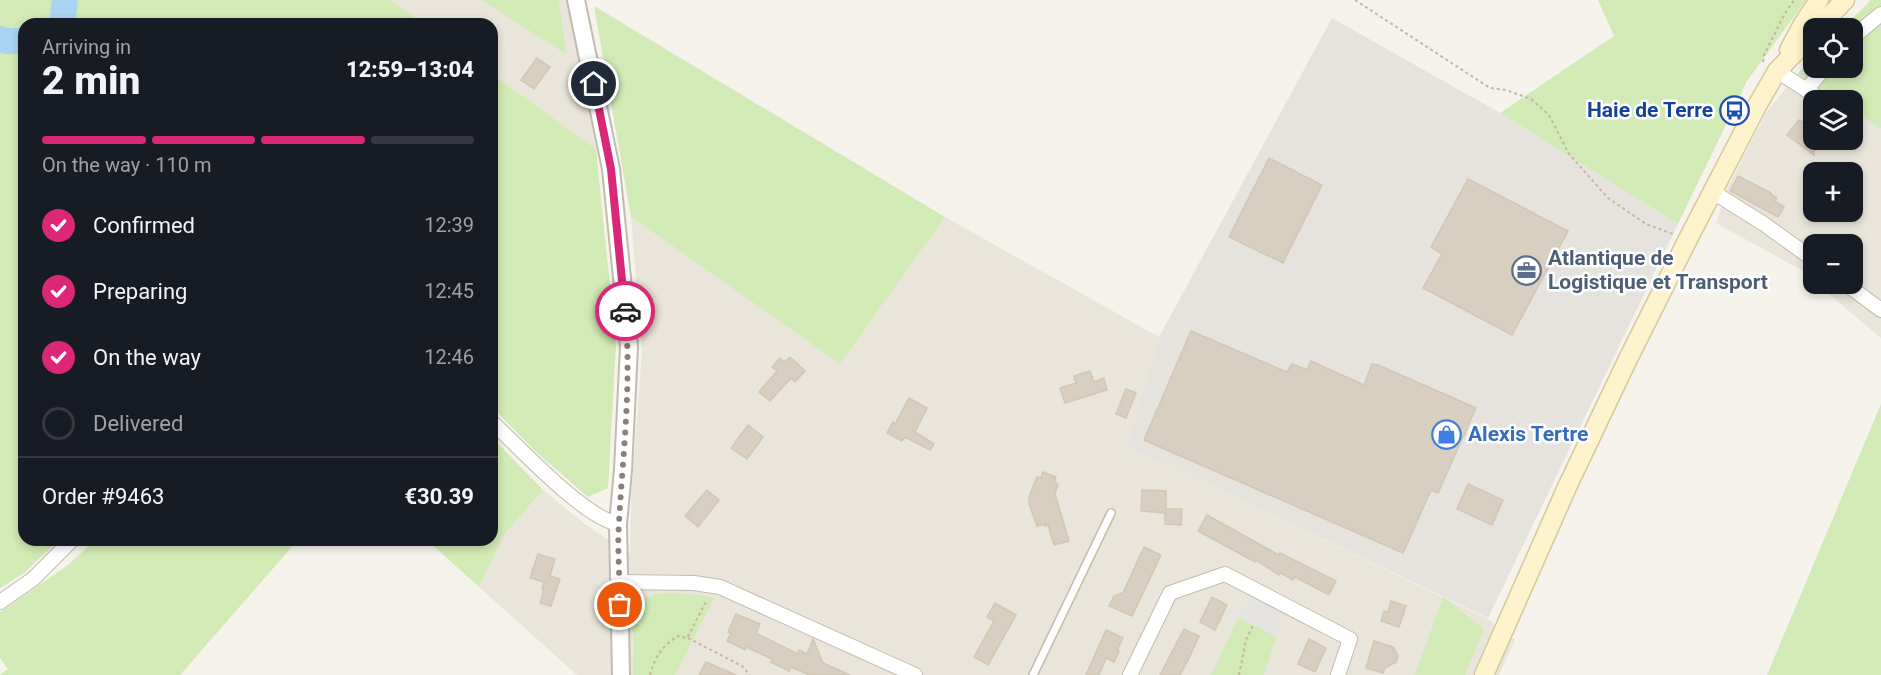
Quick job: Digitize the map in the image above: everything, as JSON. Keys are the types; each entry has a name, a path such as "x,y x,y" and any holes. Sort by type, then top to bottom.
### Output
{"main road":[{"path":"1484,675 1568,485 1627,361 1758,104 1774,68 1820,0"},
{"path":"1828,18 1845,0"},
{"path":"1774,68 1803,43"}],"street":[{"path":"576,0 611,169 628,336 623,470 618,524 621,675"},
{"path":"1863,29 1881,14"},
{"path":"1774,68 1806,90 1816,78"},
{"path":"1713,192 1803,252"},
{"path":"1859,294 1881,310"},
{"path":"498,428 581,504 609,522 618,524"},
{"path":"0,602 33,579 66,546"},
{"path":"1130,675 1170,593 1225,574 1350,639 1338,675"},
{"path":"620,582 694,583 738,593 915,675"}],"lane":[{"path":"1033,675 1112,513"}],"path":[{"path":"1354,0 1490,88 1506,90 1531,99 1549,115 1569,154 1608,198 1646,224 1689,239"},
{"path":"1774,68 1764,55 1794,0"},
{"path":"687,638 714,586"},
{"path":"1239,675 1246,640 1253,625"},
{"path":"650,675 655,658 667,643 678,636 687,638 742,666 750,675"}],"shaded area":[{"path":"391,0 481,0 565,53 559,0 569,0 596,149 498,78 498,18 416,18"},
{"path":"1332,18 1500,113 1678,224 1488,618 1128,446 1159,337"},
{"path":"1798,73 1824,90 1803,90 1803,150 1863,150 1863,117 1881,129 1881,338 1829,294 1863,294 1863,234 1803,234 1803,271 1716,223 1726,191 1766,113"},
{"path":"631,217 840,364 945,217 1159,337 1129,446 1486,618 1515,640 1499,675 577,675 479,587 504,535 543,490 586,525 630,554 631,500 642,350"},
{"path":"1254,589 1287,606 1276,636 1238,618"}],"green space":[{"path":"0,0 391,0 416,18 18,18 18,546 53,546 24,573 0,588"},
{"path":"481,0 559,0 566,54"},
{"path":"1598,0 1806,0 1747,81 1678,224 1500,113 1614,36"},
{"path":"1871,0 1881,0 1881,129 1863,117 1863,90 1824,90 1806,78 1863,78 1863,18 1853,18"},
{"path":"594,6 945,217 840,364 631,217"},
{"path":"498,78 596,149 616,345 608,488 588,497 536,452 498,413"},
{"path":"1881,404 1881,675 1767,675"},
{"path":"498,443 543,490 504,535 479,587 434,546 498,546"},
{"path":"89,546 293,546 180,675 0,675 8,669 0,658 0,612 68,565"},
{"path":"666,593 714,598 675,675 633,675 634,641 630,613 645,598"},
{"path":"1443,597 1484,629 1465,675 1415,675"},
{"path":"1238,618 1276,636 1264,675 1211,675"}],"building":[{"path":"537,58 550,67 534,89 521,80"},
{"path":"1799,120 1803,123 1803,147 1787,135"},
{"path":"1269,158 1322,185 1283,263 1229,237"},
{"path":"1738,176 1777,198 1775,201 1784,207 1778,217 1730,191"},
{"path":"1468,179 1568,231 1512,335 1423,288 1442,254 1431,247"},
{"path":"1191,331 1287,372 1292,364 1307,370 1311,361 1364,385 1372,364 1378,365 1476,408 1438,493 1431,490 1403,553 1144,440"},
{"path":"790,357 805,371 795,382 791,378 770,401 759,392 777,371 772,367 780,358 785,362"},
{"path":"1090,371 1094,382 1104,378 1107,390 1065,403 1060,388 1076,383 1074,376"},
{"path":"1126,389 1136,393 1126,418 1116,414"},
{"path":"909,398 927,408 915,432 934,444 930,450 905,437 902,441 887,433 893,422 895,424"},
{"path":"748,425 763,437 747,459 731,448"},
{"path":"1043,472 1056,477 1054,483 1058,484 1055,494 1069,541 1054,545 1048,525 1037,526 1029,504 1029,497 1037,477 1041,478"},
{"path":"1468,484 1503,500 1492,525 1457,509"},
{"path":"707,490 719,500 698,527 685,516"},
{"path":"1142,490 1166,491 1166,509 1182,509 1181,525 1165,524 1165,513 1141,511"},
{"path":"1207,515 1279,555 1280,553 1336,581 1329,595 1295,577 1293,580 1281,573 1279,575 1256,560 1255,562 1198,531"},
{"path":"1144,547 1161,555 1132,616 1109,606 1114,596 1123,593"},
{"path":"538,554 555,559 550,576 560,579 551,606 540,603 544,582 530,578"},
{"path":"1212,597 1227,605 1215,630 1200,622"},
{"path":"1391,601 1406,606 1399,627 1381,621 1384,611 1388,612"},
{"path":"995,603 1016,615 988,665 974,657 994,621 987,617"},
{"path":"736,614 760,624 756,633 798,654 799,650 807,654 813,639 823,663 850,675 809,675 791,667 789,671 771,662 772,659 727,641 731,633 728,632"},
{"path":"1184,629 1199,636 1189,658 1180,675 1160,675"},
{"path":"1106,630 1123,638 1117,650 1119,651 1114,662 1106,658 1099,675 1086,675"},
{"path":"1309,639 1326,648 1315,672 1298,664"},
{"path":"1374,641 1393,647 1398,656 1396,662 1385,668 1383,673 1366,668"},
{"path":"706,662 736,675 699,675"}],"waterway":[{"path":"63,18 65,0"},
{"path":"0,39 18,41"}],"way so far":[{"path":"620,605 618,524 629,347 625,311"}],"place":[{"name":"Haie de Terre","path":"1734,110"},
{"name":"Atlantique de Logistique et Transport","path":"1527,270"},
{"name":"Alexis Tertre","path":"1447,434"}],"route":[{"path":"594,84 611,169 625,311"}]}
